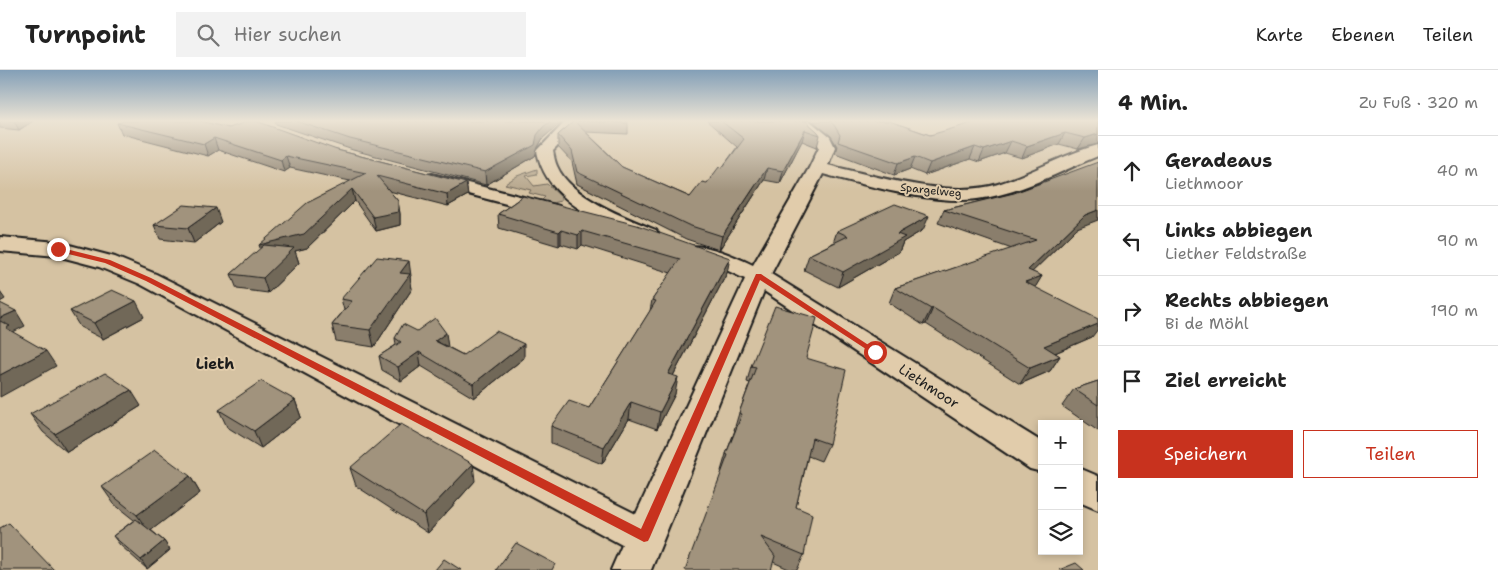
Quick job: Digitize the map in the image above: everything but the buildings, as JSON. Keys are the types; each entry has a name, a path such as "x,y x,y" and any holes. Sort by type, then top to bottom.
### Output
{"street":[{"path":"550,144 545,151 545,159 550,172 568,191 585,203"},
{"path":"631,570 758,276 818,168 827,147 826,144"},
{"name":"Spargelweg","path":"818,168 889,185 943,193 976,194 1001,189 1098,150"},
{"path":"419,175 559,211 585,203"},
{"name":"Liethmoor","path":"585,203 613,219 669,243 728,262 758,276 1038,456"},
{"path":"0,244 58,249 108,262 148,279 644,537"},
{"path":"1083,486 1098,495"}],"shaded area":[{"path":"537,169 537,174 526,176 534,186 547,184 561,197 561,201 551,203 541,201 545,197 529,193 531,190 505,184 517,176"}],"district":[{"name":"Lieth","path":"215,364"}],"route":[{"path":"58,249 108,262 148,279 644,537 758,276 875,352"}]}
